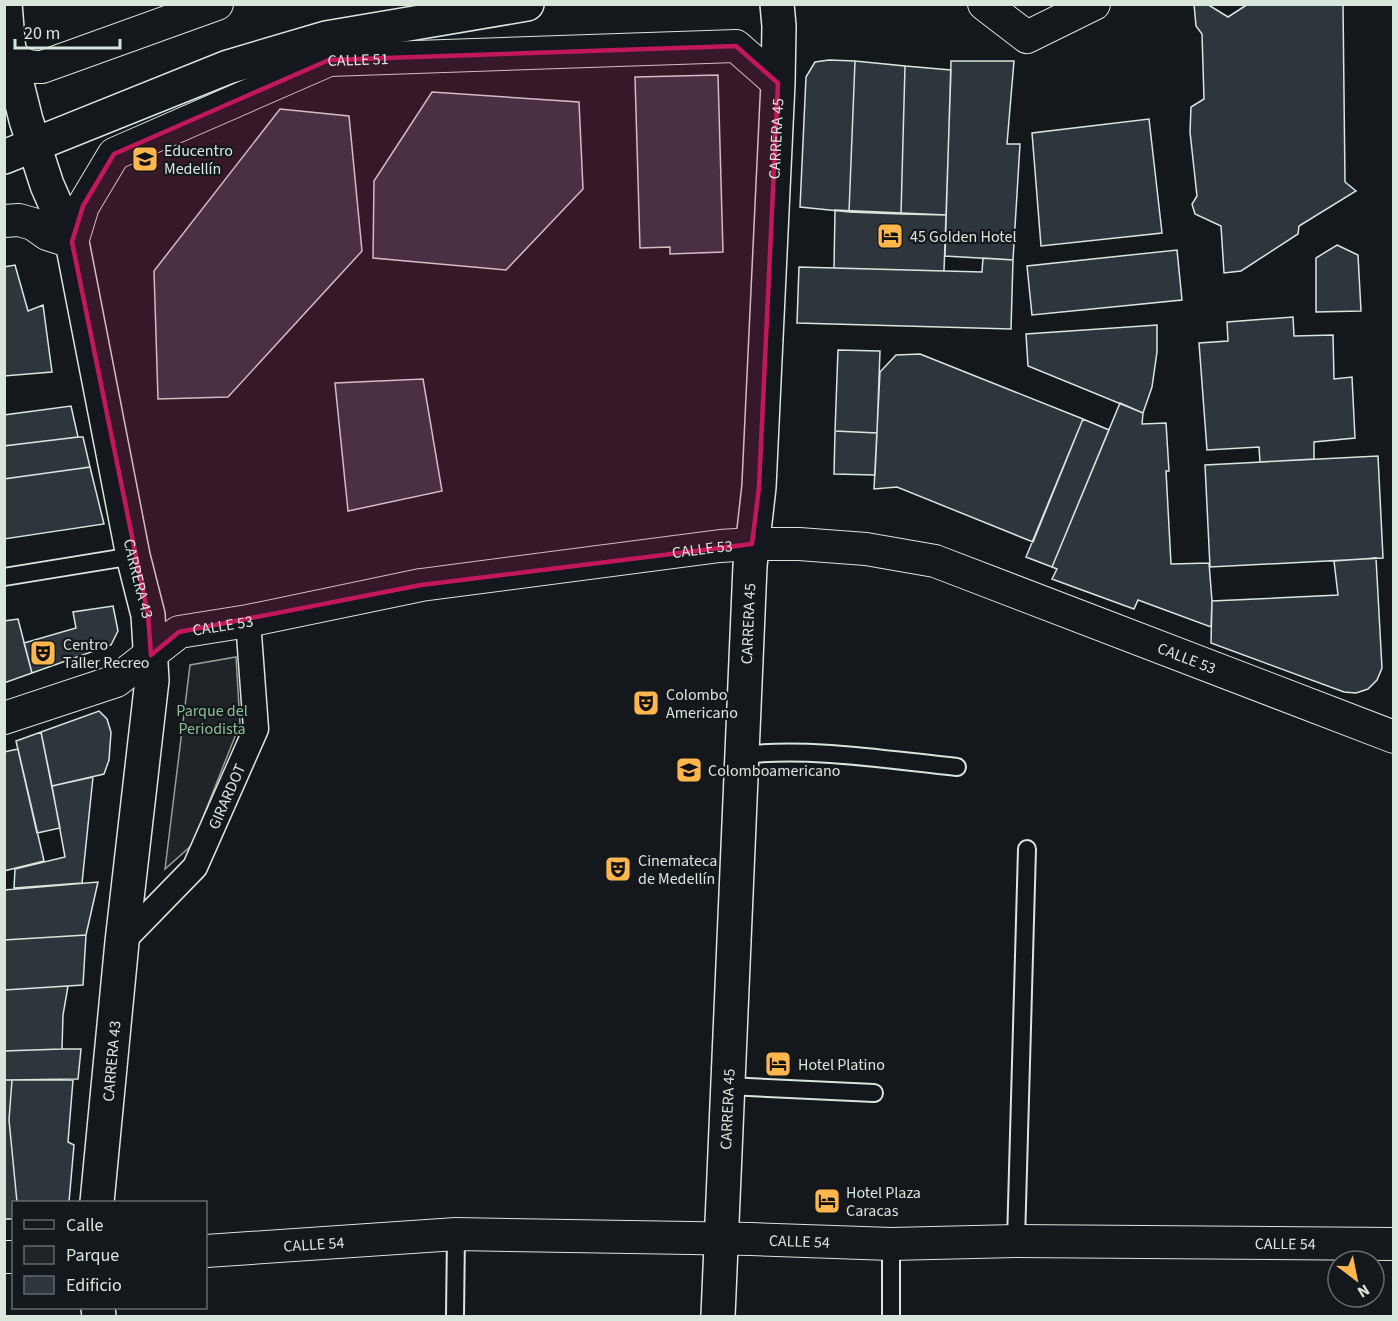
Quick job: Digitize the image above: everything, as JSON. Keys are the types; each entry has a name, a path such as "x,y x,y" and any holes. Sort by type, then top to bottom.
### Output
{"street":[{"name":"CARRERA 43","path":"5,4 7,58 47,185 72,243 133,556 148,615 152,680 122,942 97,1201"},
{"path":"7,58 30,68 42,68 173,12 217,4"},
{"name":"CALLE 51","path":"4,158 228,67 327,38 527,4"},
{"name":"CARRERA 45","path":"718,1317 752,544 759,487 778,83 777,4"},
{"path":"984,4 1027,37 1094,4"},
{"name":"CALLE 51","path":"72,243 83,206 114,154 329,60 736,46 778,83"},
{"path":"4,221 19,220 33,224 47,234 72,243"},
{"name":"CALLE 53","path":"4,718 116,681 179,632 248,621 421,585 720,546 799,544 867,549 935,561 1394,737"},
{"name":"GIRARDOT","path":"122,942 195,867 256,729 248,621"},
{"name":"CALLE 54","path":"207,1251 456,1234 891,1244 1016,1241 1394,1244"}],"lane":[{"path":"4,577 133,556"},
{"path":"742,755 800,752 957,767"},
{"path":"1016,1241 1028,849"},
{"path":"728,1086 874,1093"},
{"path":"455,1317 456,1234"},
{"path":"891,1244 891,1317"}],"highlighted area":[{"path":"736,46 778,83 759,487 752,544 421,585 179,632 151,655 148,615 72,242 83,206 114,154 329,60"}],"green space":[{"name":"Parque del Periodista","path":"236,657 240,724 192,845 165,869 190,665"}],"building":[{"path":"1194,4 1207,4 1228,17 1248,4 1343,4 1345,182 1356,191 1299,226 1298,234 1241,271 1224,273 1221,226 1195,214 1192,204 1197,196 1190,132 1191,107 1204,99 1202,34 1196,26"},
{"path":"855,61 849,212 800,207 806,77 815,62"},
{"path":"855,61 905,66 901,214 849,212"},
{"path":"951,61 1014,61 1007,144 1020,144 1013,260 945,256"},
{"path":"905,66 951,70 946,215 901,214"},
{"path":"718,75 723,252 670,254 670,247 640,248 635,77"},
{"path":"432,92 579,102 583,189 506,270 373,258 374,181"},
{"path":"280,109 349,116 362,251 228,397 158,399 154,271"},
{"path":"1149,119 1162,233 1041,246 1032,133"},
{"name":"45 Golden Hotel","path":"835,210 946,215 944,271 834,268"},
{"path":"1337,245 1358,255 1361,311 1316,312 1316,258"},
{"path":"1177,250 1182,300 1032,315 1027,266"},
{"path":"983,258 1013,260 1011,329 797,323 799,267 982,272"},
{"path":"15,265 28,311 43,305 52,372 4,376 4,267"},
{"path":"1293,317 1294,336 1333,335 1334,379 1352,377 1355,438 1314,442 1314,459 1260,462 1259,447 1207,450 1199,343 1228,341 1227,322"},
{"path":"1157,325 1157,352 1152,387 1143,413 1028,366 1026,334"},
{"path":"838,350 880,351 877,433 835,431"},
{"path":"920,354 1083,419 1033,542 897,487 874,489 880,372 896,355"},
{"path":"423,379 442,491 348,511 335,383"},
{"path":"1120,403 1143,413 1142,424 1166,423 1171,564 1209,563 1212,601 1211,627 1138,600 1134,609 1052,579 1057,569 1052,567"},
{"path":"71,406 78,437 4,446 4,415"},
{"path":"1083,419 1109,430 1052,567 1026,557"},
{"path":"835,431 877,433 875,475 834,474"},
{"path":"83,437 90,467 4,479 4,446"},
{"path":"1378,456 1383,558 1210,567 1205,465"},
{"path":"90,467 104,524 4,539 4,479"},
{"path":"1376,558 1382,668 1377,680 1368,689 1356,693 1344,692 1211,643 1212,601 1338,595 1334,561"},
{"path":"113,606 118,631 111,645 32,673 24,643 76,628 73,612"},
{"path":"18,619 32,673 4,683 4,621"},
{"path":"99,711 107,719 111,732 109,760 104,774 52,786 41,732"},
{"path":"41,732 60,828 37,833 16,741"},
{"path":"18,749 44,861 4,871 4,752"},
{"path":"93,777 82,883 14,888 15,869 65,857 52,786"},
{"path":"98,882 86,935 4,940 4,890"},
{"path":"86,935 83,985 4,990 4,940"},
{"path":"68,986 63,1015 62,1049 4,1051 4,990"},
{"path":"81,1049 78,1079 4,1080 4,1051"},
{"path":"4,1080 12,1080 9,1120 17,1201 12,1201 12,1219 4,1219"},
{"path":"12,1080 73,1080 68,1142 74,1145 69,1201 17,1201 9,1120"}],"place":[{"name":"Educentro Medellín","path":"145,159"},
{"name":"45 Golden Hotel","path":"890,236"},
{"name":"Centro Taller Recreo","path":"43,653"},
{"name":"Colombo Americano","path":"646,703"},
{"name":"Colomboamericano","path":"689,770"},
{"name":"Cinemateca de Medellín","path":"618,869"},
{"name":"Hotel Platino","path":"778,1064"},
{"name":"Hotel Plaza Caracas","path":"827,1201"}]}
